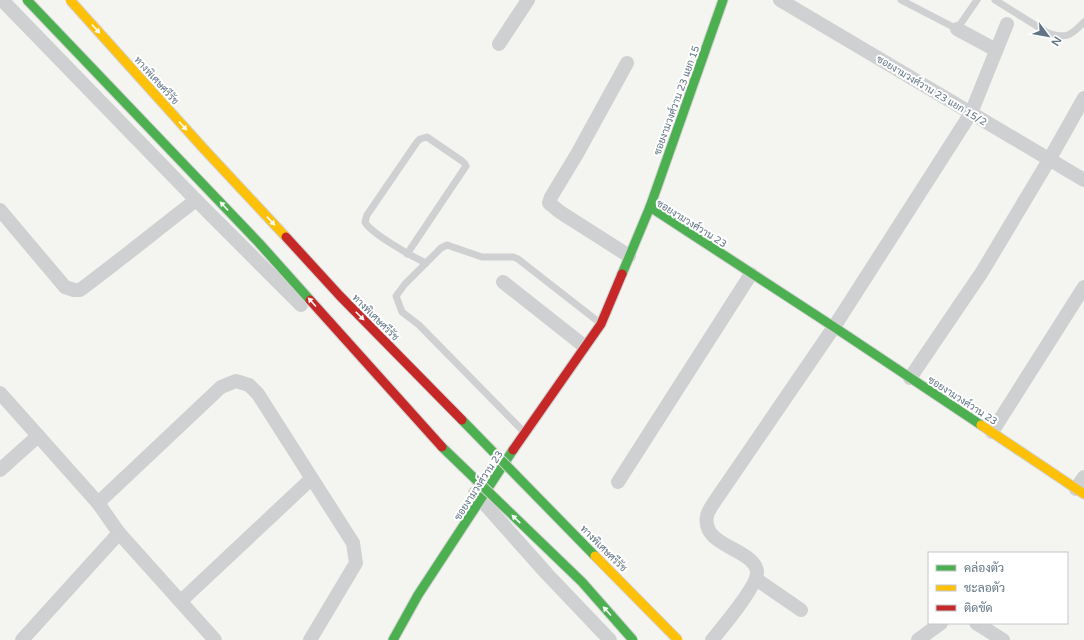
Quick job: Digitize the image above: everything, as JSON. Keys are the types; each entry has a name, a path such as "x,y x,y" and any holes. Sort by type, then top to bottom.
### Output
{"main road":[{"path":"27,0 259,243 436,442 582,582 633,640"},
{"name":"ทางพิเศษศรีรัช","path":"70,0 204,149 340,296 678,640"},
{"name":"ซอยงามวงศ์วาน 23 แยก 15","path":"650,207 723,0"},
{"name":"ซอยงามวงศ์วาน 23","path":"393,640 418,595 524,433 601,324 650,207 992,432 1081,487"}],"street":[{"path":"2,0 396,403 547,574 610,640"},
{"path":"500,44 528,0"},
{"name":"ซอยงามวงศ์วาน 23 แยก 15/2","path":"780,0 1084,180"},
{"path":"712,640 730,618 756,579 757,571 751,560 712,536 706,526 707,515 834,327 971,113 1007,24"},
{"path":"957,29 996,50"},
{"path":"628,63 551,197 549,203 560,212 629,256"},
{"path":"910,378 982,272 1050,160 1084,98"},
{"path":"0,210 65,287 80,290 196,200"},
{"path":"618,482 751,274"},
{"path":"503,282 584,346"},
{"path":"992,432 1084,287"},
{"path":"98,503 221,387 236,381 249,386 258,394 353,543 356,563 310,640"},
{"path":"0,393 98,503 119,533 215,640"},
{"path":"0,470 38,436"},
{"path":"181,601 311,479"},
{"path":"22,640 119,533"},
{"path":"756,579 801,610"},
{"path":"918,640 940,624"},
{"path":"978,624 1003,640"}],"lane":[{"path":"901,0 957,29 977,0"},
{"path":"995,0 1048,33 1055,35 1070,35 1084,22"},
{"path":"407,254 466,166 462,160 427,137 420,139 417,142 365,219 366,225 370,228 407,254 426,263"},
{"path":"524,433 419,326 402,312 396,296 443,246 448,245 482,256 512,257 526,264 601,324"}],"traffic: fast":[{"path":"27,0 259,243 310,300"},
{"path":"622,274 650,207 723,0"},
{"path":"650,207 981,425"},
{"path":"462,420 595,556"},
{"path":"442,447 582,582 633,640"},
{"path":"393,640 418,595 513,450"}],"traffic: slow":[{"path":"70,0 204,149 286,237"},
{"path":"981,425 1084,494"},
{"path":"595,556 678,640"}],"traffic: jam":[{"path":"286,237 340,296 462,420"},
{"path":"513,450 601,324 622,274"},
{"path":"310,300 442,447"}]}
